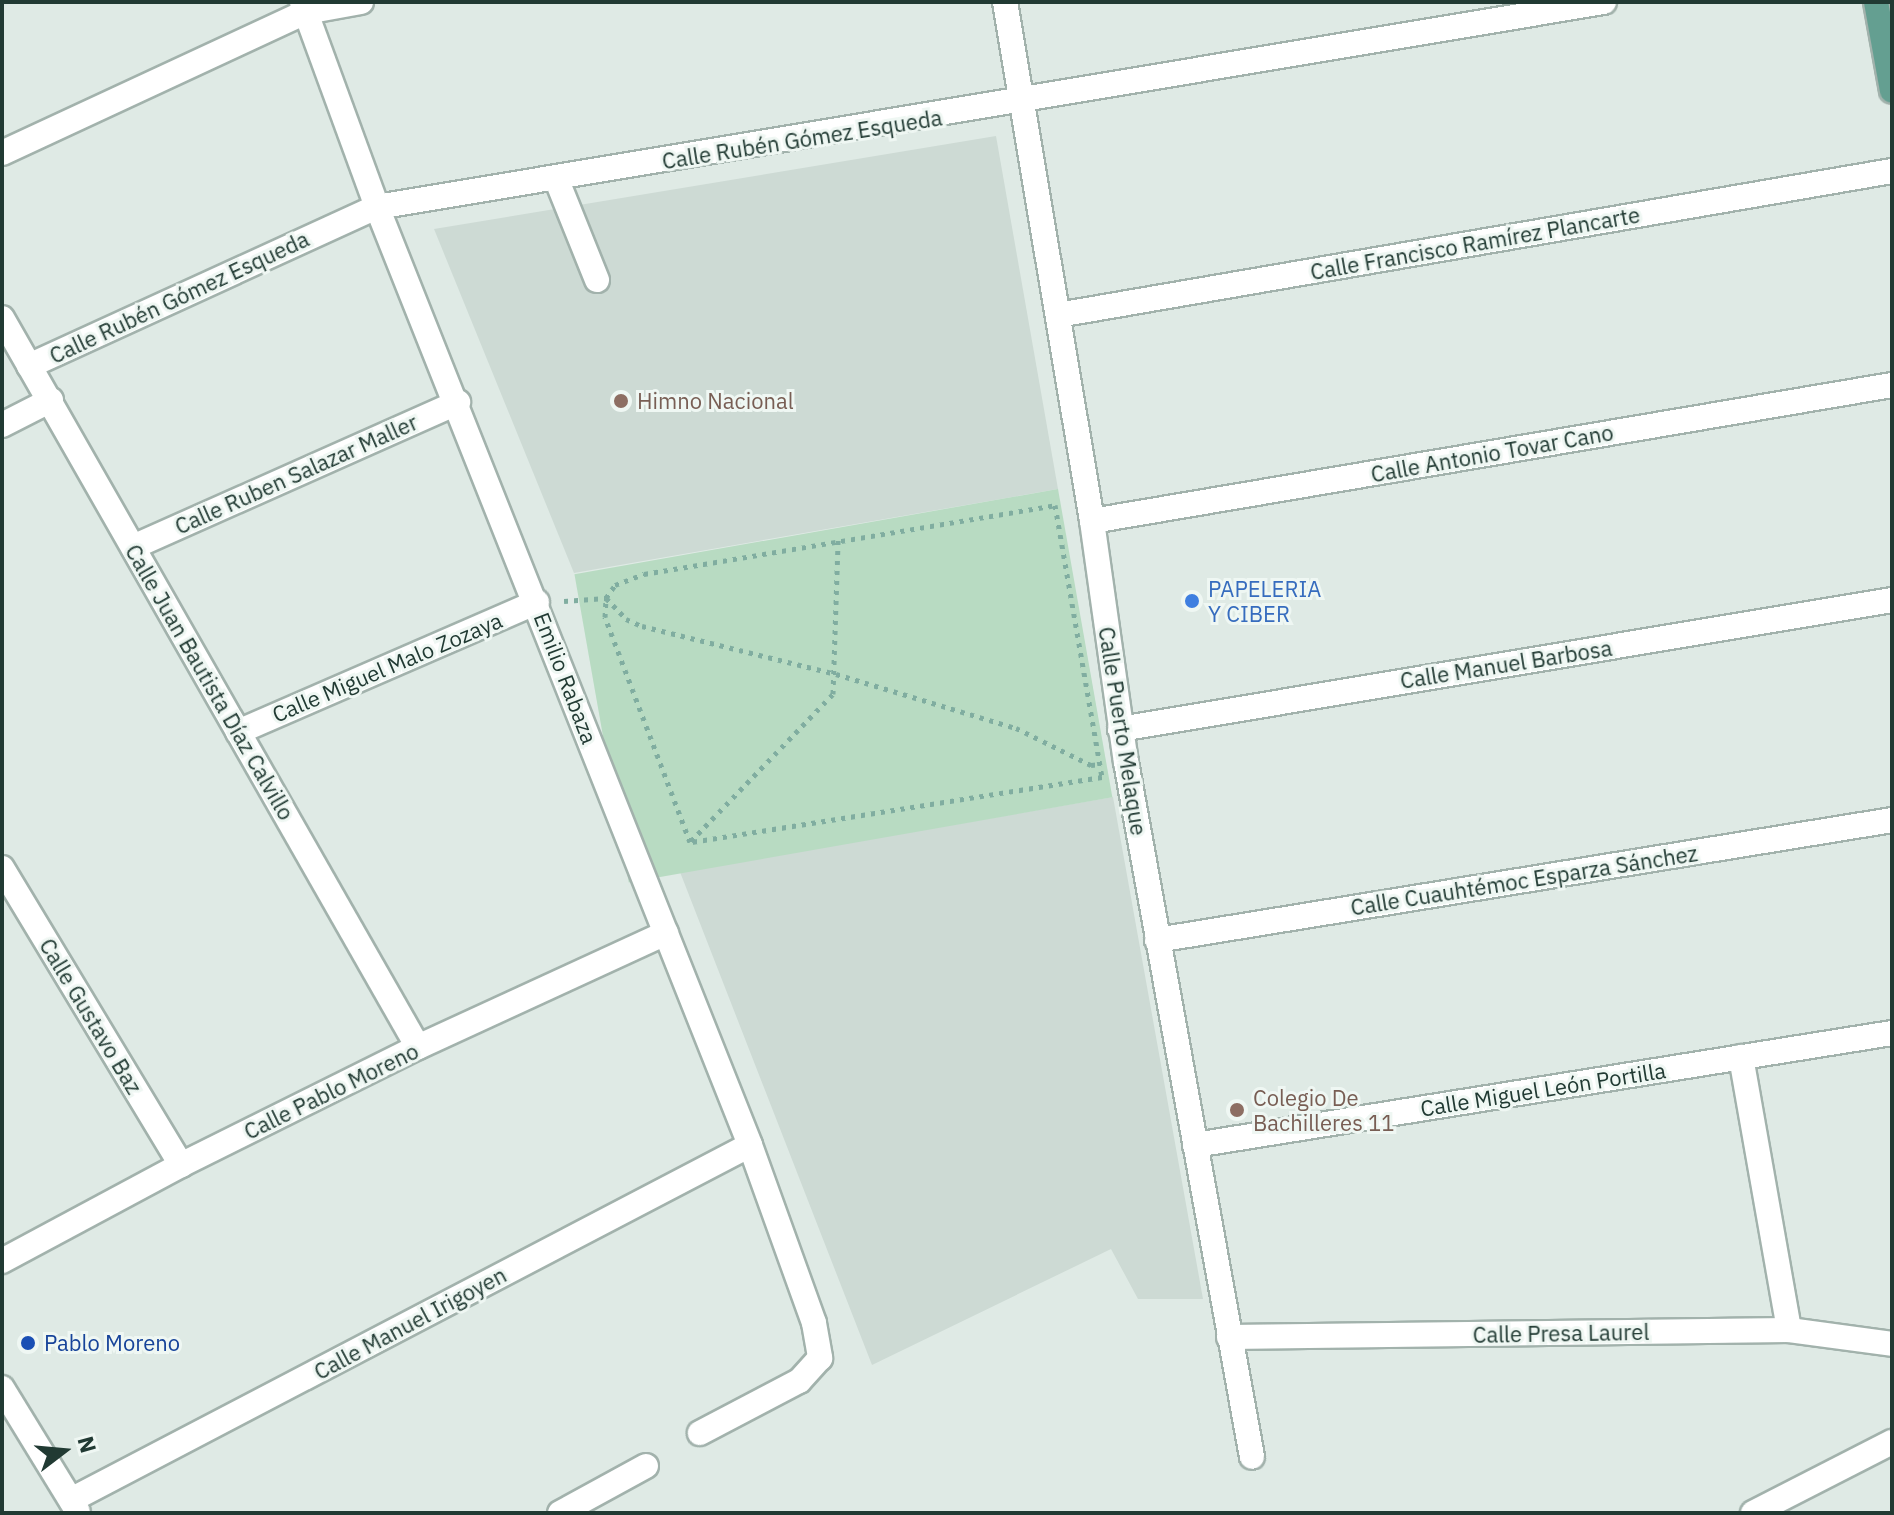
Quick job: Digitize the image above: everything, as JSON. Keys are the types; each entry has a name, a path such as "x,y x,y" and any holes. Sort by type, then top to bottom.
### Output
{"main road":[{"path":"1876,2 1892,91"}],"street":[{"path":"2,153 304,7 361,2"},
{"name":"Calle Puerto Melaque","path":"1005,2 1092,521 1120,729 1252,1457"},
{"name":"Calle Rubén Gómez Esqueda","path":"29,366 377,207 1022,103 1604,2"},
{"name":"Emilio Rabaza","path":"304,7 377,207 458,402 750,1145 814,1323 820,1358 799,1381 700,1433"},
{"name":"Calle Francisco Ramírez Plancarte","path":"1058,315 1892,171"},
{"path":"556,178 597,280"},
{"name":"Calle Juan Bautista Díaz Calvillo","path":"2,318 418,1047"},
{"name":"Calle Antonio Tovar Cano","path":"1092,521 1892,385"},
{"path":"2,425 51,400"},
{"name":"Calle Ruben Salazar Maller","path":"133,547 458,402"},
{"name":"Calle Manuel Barbosa","path":"1120,729 1892,600"},
{"name":"Calle Miguel Malo Zozaya","path":"238,732 537,602"},
{"name":"Calle Cuauhtémoc Esparza Sánchez","path":"1157,940 1892,820"},
{"name":"Calle Gustavo Baz","path":"2,868 181,1165"},
{"name":"Calle Pablo Moreno","path":"2,1261 181,1165 418,1047 666,933"},
{"name":"Calle Miguel León Portilla","path":"1195,1145 1892,1033"},
{"path":"1741,1057 1789,1330"},
{"name":"Calle Manuel Irigoyen","path":"75,1507 750,1145"},
{"name":"Calle Presa Laurel","path":"1229,1337 1789,1330 1892,1344"},
{"path":"2,1388 75,1507"},
{"path":"1753,1513 1892,1442"},
{"path":"560,1513 646,1466"}],"path":[{"path":"1055,505 1102,777 690,842 605,617 606,598 615,585 644,574 1055,505"},
{"path":"690,842 833,694 836,674 832,607 838,540"},
{"path":"537,602 606,598 626,619 642,626 836,674 1016,728 1100,764 1126,762"}],"shaded area":[{"path":"996,136 1058,489 574,573 434,229"},
{"path":"1113,797 1203,1299 1138,1299 1111,1249 872,1365 680,872"}],"green space":[{"path":"1058,489 1112,797 629,883 574,574"}],"place":[{"name":"Himno Nacional","path":"621,401"},
{"name":"PAPELERIA Y CIBER","path":"1192,601"},
{"name":"Colegio De Bachilleres 11","path":"1237,1110"},
{"name":"Pablo Moreno","path":"28,1343"}]}
